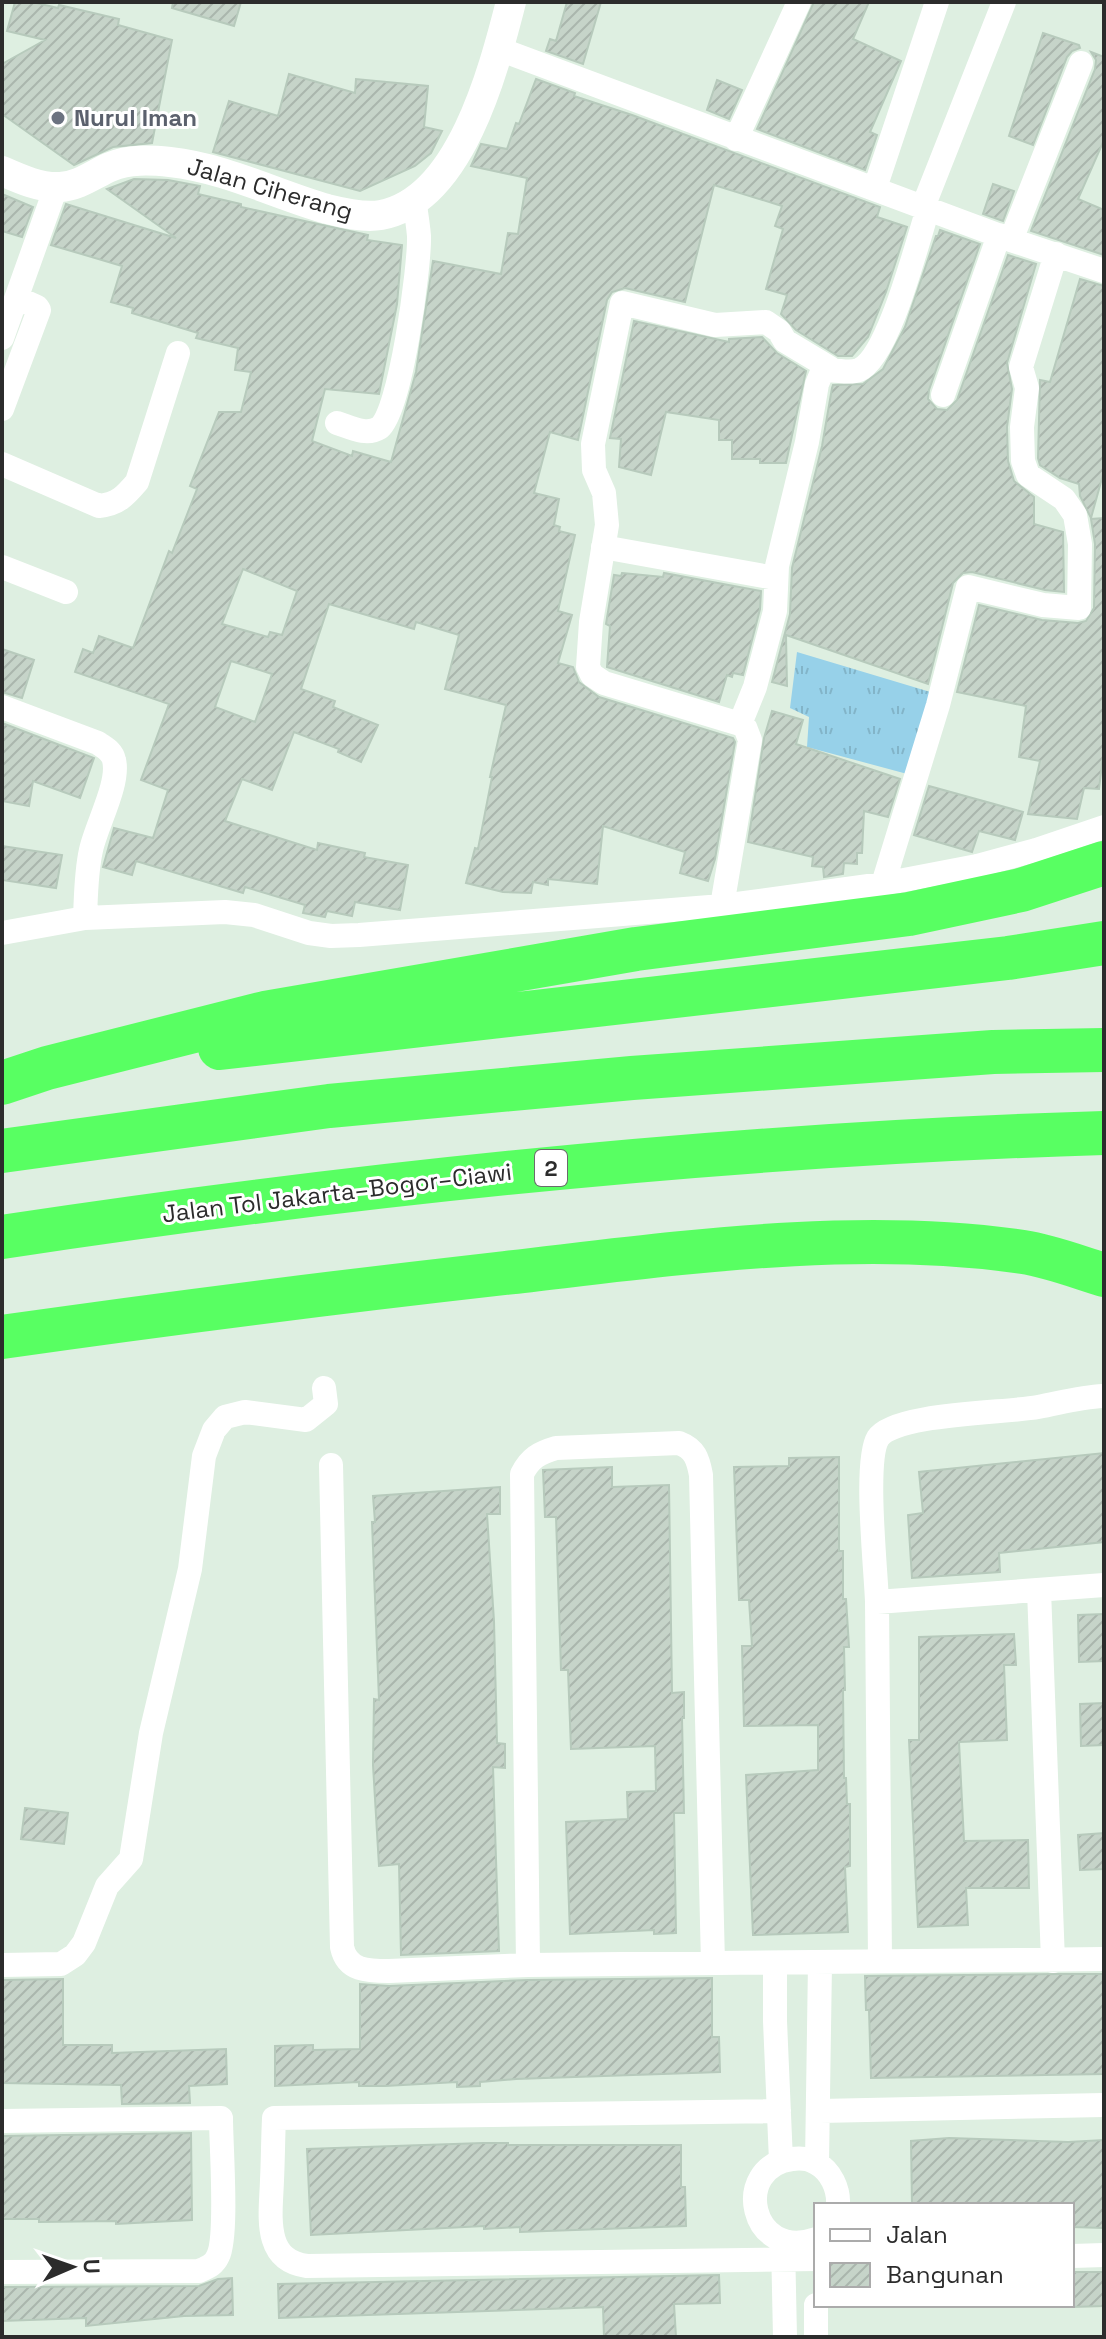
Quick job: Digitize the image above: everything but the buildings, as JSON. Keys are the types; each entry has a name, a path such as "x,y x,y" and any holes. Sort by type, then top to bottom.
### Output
{"highway":[{"path":"2,1083 47,1068 265,1013 636,949 909,914 1021,890 1104,863"},
{"path":"47,1068 1008,958 1104,943"},
{"path":"2,1151 329,1106 632,1078 993,1052 1104,1050"},
{"name":"Jalan Tol Jakarta–Bogor–Ciawi","path":"2,1237 173,1211 520,1171 985,1137 1104,1133"},
{"path":"2,1337 249,1303 603,1262 786,1245 911,1242 1025,1252 1104,1275"}],"street":[{"name":"Jalan Ciherang","path":"56,187 76,184 124,163 151,160 215,171 349,214 383,215 414,199 443,171 465,140 499,49 511,2"},
{"path":"736,139 799,2"},
{"path":"875,188 937,2"},
{"path":"722,906 750,740 745,727 604,683 592,675 588,667 587,656 607,525 606,504 594,470 593,444 622,303 715,325 766,322 779,331 785,341 830,368 857,371 868,363 893,319 925,208 1004,2"},
{"path":"499,49 1005,238 1104,271"},
{"path":"943,395 1005,238 1081,63"},
{"path":"2,171 34,184 56,187 2,338"},
{"path":"337,423 371,431 380,428 392,411 416,275 419,238 414,199"},
{"path":"883,884 938,705 968,587 1043,605 1079,608 1080,544 1075,515 1064,499 1033,481 1023,461 1022,427 1027,388 1021,367 1056,254"},
{"path":"2,409 39,310 17,298"},
{"path":"2,464 99,506 113,505 137,482 178,353"},
{"path":"740,724 755,687 775,611 775,578 807,442 817,384 822,372 830,368"},
{"path":"603,547 775,578"},
{"path":"2,567 66,592"},
{"path":"2,707 98,743 108,749 114,758 111,788 91,849 85,918"},
{"path":"2,933 85,918 241,912 309,933 331,936 722,906 883,884 977,866 1104,827"},
{"path":"2,1965 61,1964 75,1955 84,1943 107,1886 131,1859 151,1733 190,1569 204,1456 214,1430 225,1417 245,1412 306,1420 326,1404 324,1388"},
{"path":"880,1961 877,1602 872,1475 878,1438 888,1429 923,1419 1036,1407 1077,1397 1103,1396"},
{"path":"528,1965 522,1474 529,1461 541,1452 556,1448 679,1443 690,1447 698,1459 701,1475 713,1963"},
{"path":"331,1465 344,1958 355,1967 367,1971 528,1965 1104,1959"},
{"path":"877,1602 1104,1585"},
{"path":"1039,1590 1053,1961"},
{"path":"775,1963 781,2161"},
{"path":"817,2163 820,1963"},
{"path":"820,2111 1104,2105"},
{"path":"779,2111 274,2118 271,2231 284,2257 293,2264 307,2266 783,2251 814,2259"},
{"path":"2,2121 221,2118 223,2228 217,2260 199,2271 2,2272"},
{"path":"785,2337 783,2251 765,2231 755,2212 755,2192 764,2173 781,2161 799,2158 817,2163 833,2180 838,2203"},
{"path":"783,2251 814,2240"},
{"path":"1074,2256 1104,2255"},
{"path":"816,2307 816,2337"}],"green space":[{"path":"797,652 937,694 911,775 807,747 809,717 790,708"}],"place":[{"name":"Nurul Iman","path":"58,118"}]}
